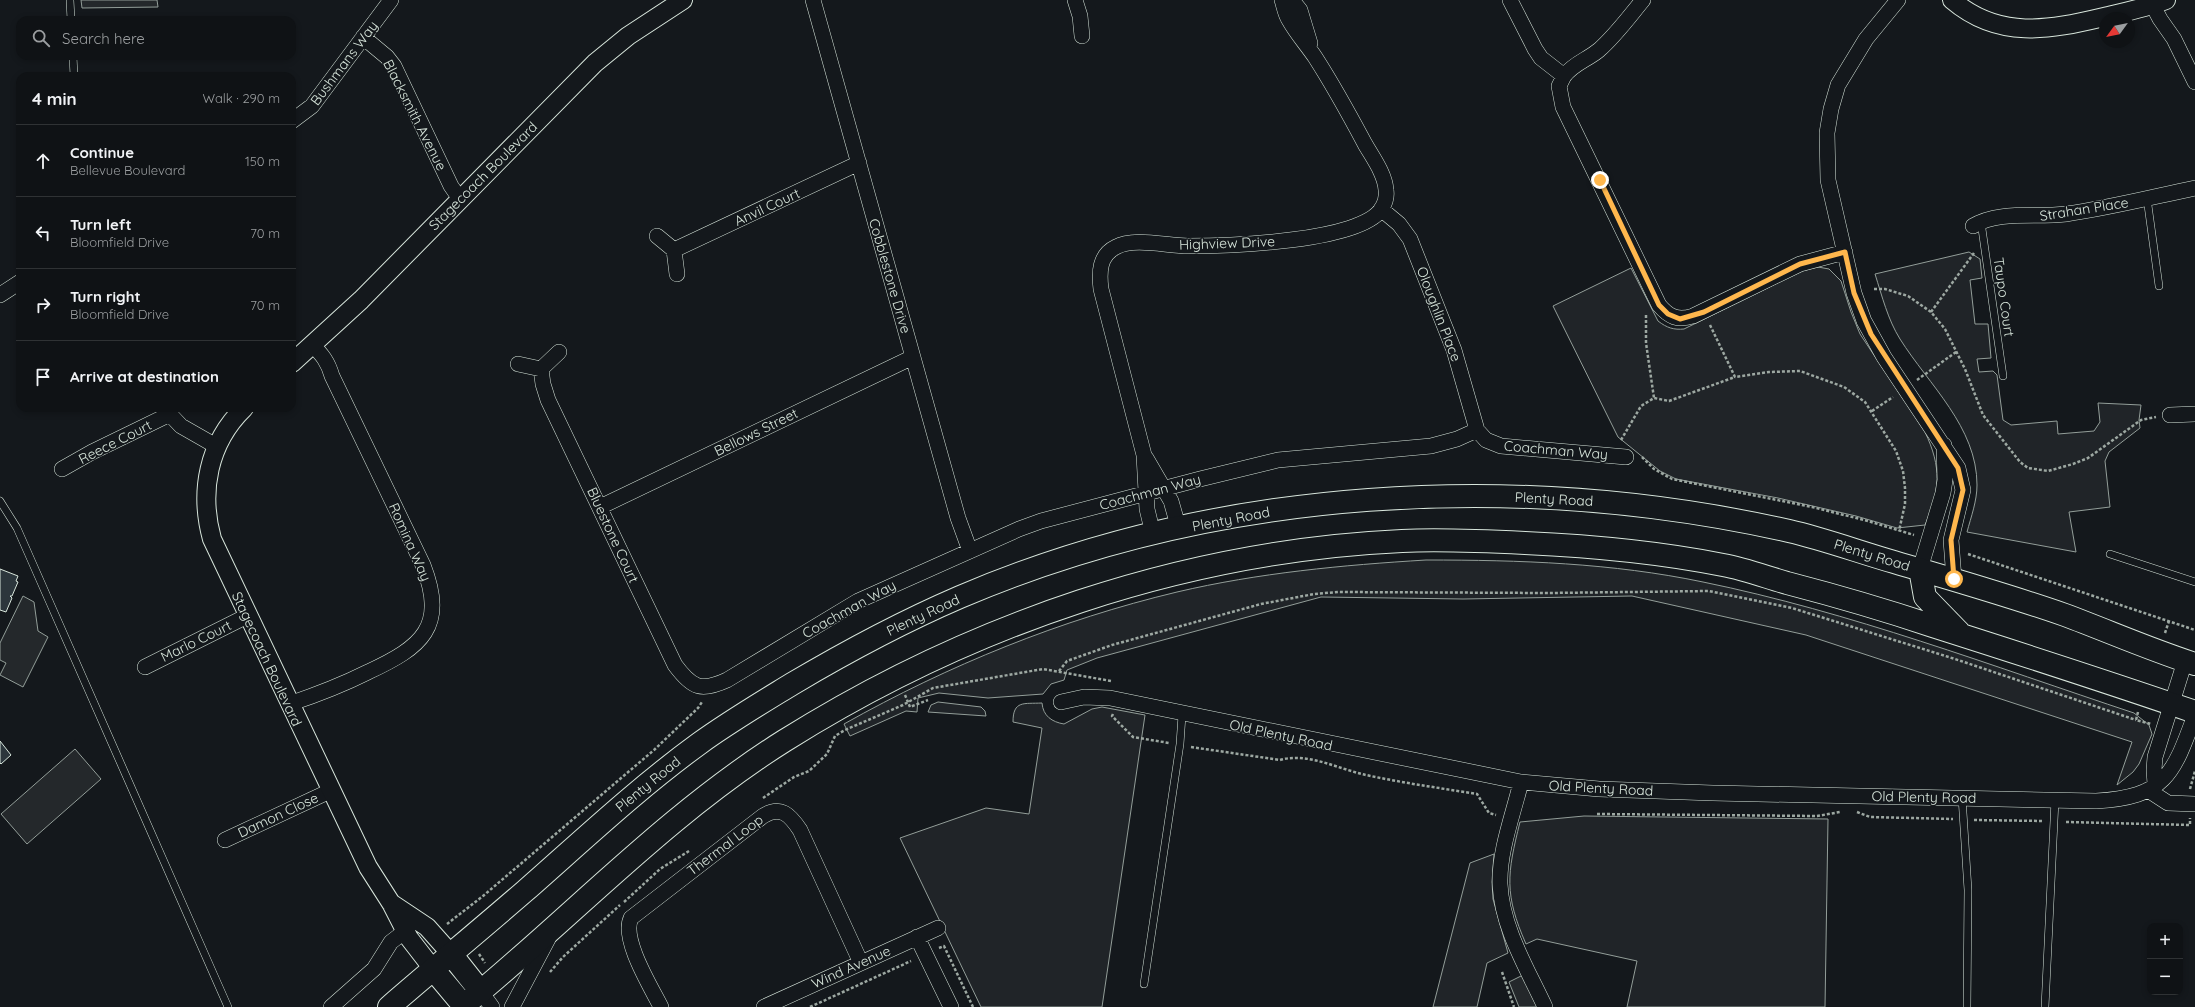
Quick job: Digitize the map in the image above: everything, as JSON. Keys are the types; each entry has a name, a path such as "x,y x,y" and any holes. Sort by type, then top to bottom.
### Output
{"highway":[{"name":"Plenty Road","path":"389,1007 627,800 677,760 749,710 878,635 959,598 1056,562 1153,534 1262,512 1344,502 1406,497 1475,496 1600,501 1666,508 1793,531 1954,579 2059,613 2190,662"},
{"path":"477,1000 553,927 711,791 782,742 846,704 896,678 982,637 1113,591 1224,564 1282,554 1399,541 1461,540 1583,545 1726,565 1846,597 2172,704 2195,714"},
{"path":"1920,570 1925,597 1963,635"},
{"path":"451,954 477,1000"},
{"path":"433,969 477,1000"}],"street":[{"name":"Bushmans Way","path":"296,119 312,106 391,0"},
{"name":"Stagecoach Boulevard","path":"303,353 361,300 595,63 628,36 683,0"},
{"name":"Cobblestone Drive","path":"813,0 958,518 970,551"},
{"path":"1075,0 1080,16 1082,36"},
{"path":"1282,0 1288,19 1315,57 1381,173 1386,190 1381,209"},
{"path":"1292,0 1300,10 1315,57"},
{"path":"1510,0 1541,58 1564,76"},
{"path":"1643,0 1607,43 1571,67 1559,86 1563,107 1659,305 1668,314 1680,319 1704,312 1800,264 1845,252"},
{"path":"1898,0 1866,39 1851,60 1838,84 1829,121 1826,155 1828,180 1854,293 1871,334 1884,357 1944,444 1958,468 1963,490 1951,540 1954,579"},
{"path":"1886,14 1910,0"},
{"path":"1952,0 1986,20 2004,27 2022,29 2056,28 2158,1 2174,39 2195,82"},
{"name":"Blacksmith Avenue","path":"363,37 387,57 394,66 451,186 460,199"},
{"name":"Anvil Court","path":"674,250 859,163"},
{"name":"Strahan Place","path":"1977,224 2008,216 2064,214 2195,188"},
{"name":"Oloughlin Place","path":"1381,209 1399,224 1410,239 1454,350 1477,430"},
{"name":"Highview Drive","path":"1153,534 1147,509 1144,455 1101,289 1100,268 1107,253 1116,247 1130,243 1186,246 1254,244 1302,238 1335,232 1361,224 1375,217 1381,209"},
{"path":"657,236 674,250 677,274"},
{"path":"0,295 16,285"},
{"path":"518,364 540,369 559,352"},
{"name":"Romina Way","path":"291,709 396,659 412,648 421,639 427,626 433,599 430,582 423,565 332,376 303,353"},
{"name":"Bellows Street","path":"600,507 913,357"},
{"name":"Bluestone Court","path":"540,369 548,400 675,665 691,683 703,687"},
{"name":"Stagecoach Boulevard","path":"241,412 219,441 210,466 206,488 208,526 220,560 330,791 368,867 391,903 404,932 414,947 433,969"},
{"path":"169,414 192,433 219,441"},
{"name":"Reece Court","path":"62,469 92,452 169,414"},
{"path":"2170,415 2195,414"},
{"name":"Coachman Way","path":"703,687 715,685 727,680 858,601 970,551 1041,521 1163,488 1278,460 1431,446 1457,439 1477,430 1486,440 1501,446 1606,456 1631,454"},
{"path":"1920,570 1943,493 1945,480 1944,444"},
{"name":"Highview Drive","path":"1144,455 1171,501 1179,529"},
{"name":"Marlo Court","path":"145,667 247,616"},
{"path":"2190,662 2172,704 2154,761 2152,787 2168,803 2195,804"},
{"name":"Old Plenty Road","path":"1061,702 1084,697 1116,700 1521,782 1599,789 1682,792 2055,800 2107,800 2133,796 2152,787 2171,771 2178,760 2195,714"},
{"path":"2178,760 2195,753"},
{"path":"1521,782 1501,869 1501,898 1510,933 1545,1007"},
{"name":"Damon Close","path":"225,840 330,791"},
{"name":"Thermal Loop","path":"661,1007 630,942 628,929 631,918 763,816 773,811 783,811 800,830 861,963"},
{"name":"Stagecoach Boulevard","path":"391,903 418,920 433,933 451,954"},
{"path":"331,1007 370,974 378,964 390,942 418,920"},
{"path":"512,1007 553,927"},
{"name":"Wind Avenue","path":"764,1007 938,928"},
{"path":"917,937 951,1007"}],"lane":[{"path":"70,0 71,16"},
{"path":"73,60 74,72"},
{"path":"2147,198 2159,286"},
{"name":"Taupo Court","path":"1977,224 2003,376"},
{"path":"0,501 17,528 228,1007"},
{"path":"2110,554 2195,582"},
{"path":"1144,984 1180,744 1182,714"},
{"path":"1962,797 1968,890 1967,1007"},
{"path":"2045,1007 2055,800"}],"path":[{"path":"1931,312 1975,252 1977,224"},
{"path":"1874,289 1885,289 1908,296 1931,312 1948,335 1965,369 1983,415 2020,462 2028,468 2048,471 2073,464 2088,458 2141,420 2170,415"},
{"path":"1646,312 1646,343 1654,398"},
{"path":"1704,312 1736,377"},
{"path":"1606,456 1624,438 1641,406 1654,398 1669,401 1736,377 1769,372 1800,371 1844,387 1865,402 1896,451 1903,471 1906,488 1905,504 1900,531 1868,521 1812,508 1672,479 1631,454"},
{"path":"1951,549 2195,630"},
{"path":"1059,672 1067,661 1112,645 1261,604 1314,594 1338,592 1548,593 1709,591 1792,608 1955,658 2136,720"},
{"path":"908,702 933,688 1043,668 1120,682 1112,716 1133,736 1280,760 1291,756 1309,759 1364,775 1477,794 1490,813 1512,819"},
{"path":"896,678 910,706 928,700"},
{"path":"433,933 456,918 668,737 698,708 703,700 703,687"},
{"path":"1597,814 1817,816 1847,811"},
{"path":"1853,812 1870,817 2190,825"},
{"path":"456,918 469,939 477,1000"},
{"path":"810,1007 944,946 973,1007"},
{"path":"1502,972 1514,1007"}],"shaded area":[{"path":"81,0 157,0 158,7 82,8"},
{"path":"1969,252 1980,259 1982,278 1970,280 1975,324 1988,324 1991,358 1977,359 1979,372 1993,371 1997,375 2003,420 2011,425 2057,421 2058,434 2094,431 2100,422 2098,403 2141,405 2139,420 2140,428 2109,452 2105,461 2110,507 2069,512 2076,552 1967,532 1977,491 1975,464 1969,444 1960,425 1949,408 1900,339 1886,308 1875,274"},
{"path":"1818,267 1829,269 1841,281 1860,334 1925,432 1934,457 1937,479 1934,501 1925,525 1897,528 1856,516 1778,498 1676,479 1660,471 1618,437 1553,306 1631,268 1658,321 1671,328 1684,329 1802,271"},
{"path":"1426,560 1531,562 1600,567 1669,576 1758,594 1867,624 2134,713 2149,725 2152,734 2139,764 2133,772 2117,785 2132,742 1806,635 1632,596 1463,599 1321,597 1097,658 1067,670 1064,680 1051,684 1043,694 988,698 939,693 918,698 917,712 906,711 850,736 844,724 924,682 1006,646 1090,616 1133,603 1208,585 1269,575 1363,564"},
{"path":"23,596 34,602 38,631 48,637 23,687 0,675 6,663 0,660 0,643"},
{"path":"938,702 981,707 985,711 986,716 928,712 931,705"},
{"path":"1042,703 1044,711 1049,718 1064,724 1092,709 1102,707 1145,715 1102,1007 981,1007 900,838 986,808 1029,814 1042,728 1013,722 1017,707 1025,704"},
{"path":"75,749 101,779 27,844 1,814"},
{"path":"1584,816 1828,819 1825,1007 1627,1007 1637,961 1537,939 1526,944 1514,911 1510,884 1512,856 1520,822"},
{"path":"1494,854 1492,882 1493,899 1508,953 1487,963 1477,1007 1433,1007 1470,863"},
{"path":"1529,972 1545,1007 1519,1007 1509,982"}],"building":[{"path":"0,569 18,576 16,581 18,582 12,596 10,596 12,598 6,612 0,610"},
{"path":"0,741 11,755 1,764 0,763"}],"route":[{"path":"1600,180 1618,221 1659,305 1668,314 1680,319 1704,312 1800,264 1845,252 1854,293 1864,321 1884,357 1952,456 1962,480 1962,500 1951,540 1954,579"}]}
